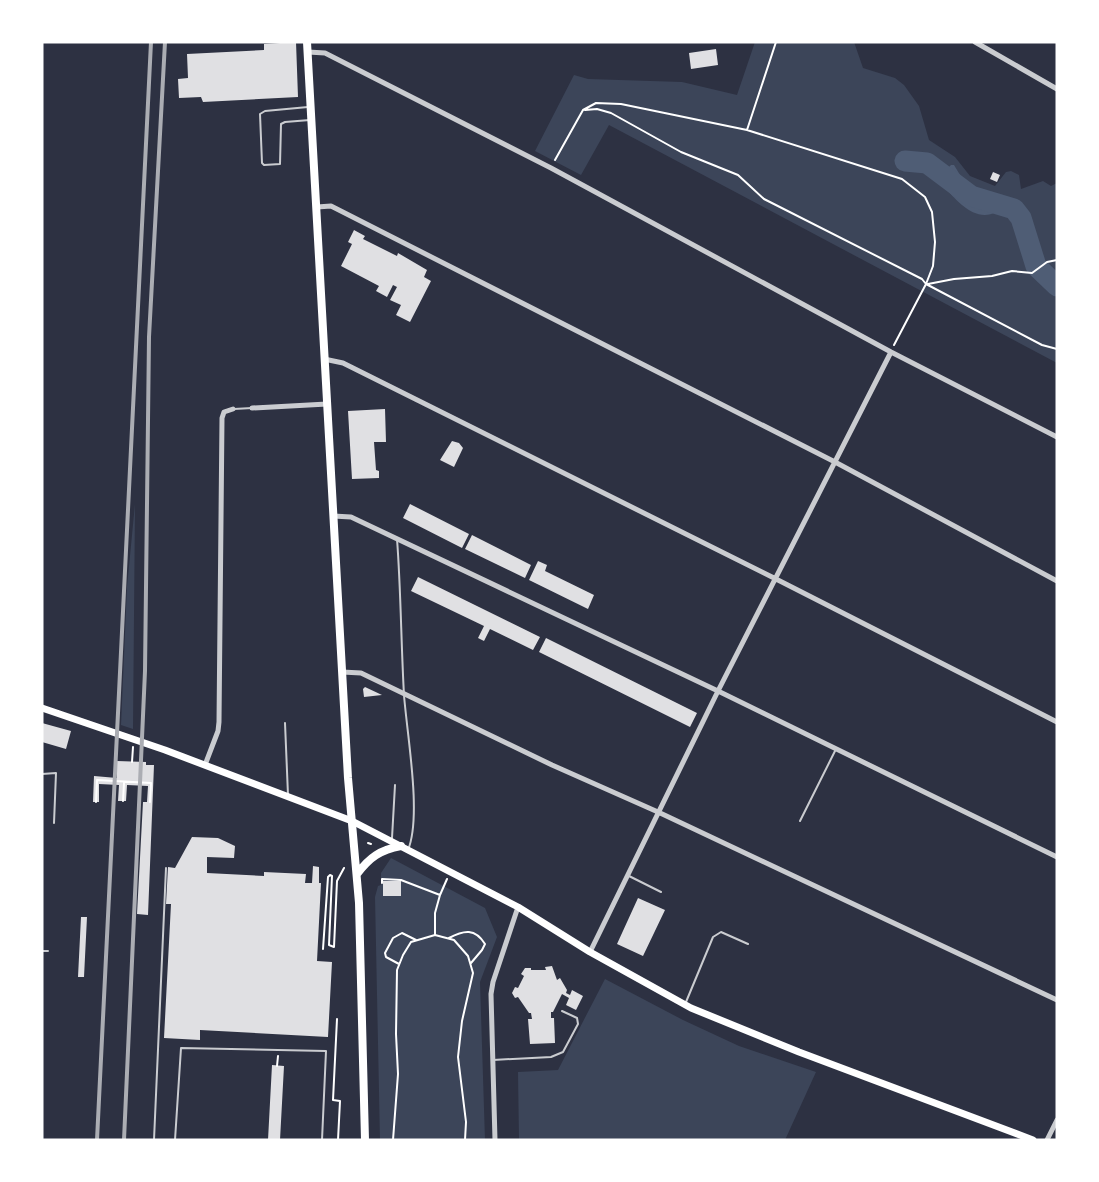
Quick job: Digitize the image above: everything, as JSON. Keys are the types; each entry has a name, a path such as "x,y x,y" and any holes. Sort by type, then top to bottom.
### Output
{"main road":[{"path":"307,42 348,778 357,874 365,1140"},
{"path":"42,708 133,738 352,821 518,907 590,952 684,1004 799,1052 1034,1140"},
{"path":"357,874 377,853 385,849 405,848"}],"street":[{"path":"975,42 1057,89"},
{"path":"308,52 325,53 551,168 891,352 1057,437"},
{"path":"317,207 331,206 345,213 835,462 1057,580"},
{"path":"590,952 774,578 891,352"},
{"path":"324,359 343,363 1057,722"},
{"path":"252,408 327,404"},
{"path":"205,765 218,731 219,722 222,418 224,412 233,409"},
{"path":"333,516 351,518 397,539 718,691 1057,857"},
{"path":"342,672 361,673 552,765 658,812 1057,1000"},
{"path":"495,1140 491,994 518,907"},
{"path":"1047,1140 1057,1120"}],"lane":[{"path":"311,107 265,111 260,114 261,152 264,165 280,164 280,132 283,123 312,120"},
{"path":"233,409 252,408"},
{"path":"397,539 404,695 414,829 413,838 405,848"},
{"path":"285,723 289,796"},
{"path":"800,821 836,749"},
{"path":"42,774 56,773 54,823"},
{"path":"391,841 395,784"},
{"path":"154,1140 166,868"},
{"path":"627,875 661,892"},
{"path":"684,1004 712,937 721,932 748,944"},
{"path":"42,951 48,951"},
{"path":"493,1060 551,1057 563,1052 578,1024 577,1018 562,1011"},
{"path":"175,1140 181,1048 326,1051 322,1140"}],"path":[{"path":"747,130 776,42"},
{"path":"551,168 583,110 596,103 621,104 747,130 891,174 914,187 925,197 932,212 935,242 933,266 926,284 891,352"},
{"path":"583,110 597,109 611,113 681,152 738,175 764,199 922,279 926,284 1042,345 1057,350"},
{"path":"926,284 992,276 1003,272 1034,272 1044,264 1057,260"},
{"path":"132,762 133,738"},
{"path":"96,802 97,780 151,783 150,802"},
{"path":"123,801 124,781"},
{"path":"323,949 328,877 332,876 329,945 334,947 337,881 344,868"},
{"path":"435,935 435,913 450,872"},
{"path":"382,884 382,879 401,880 440,895"},
{"path":"449,938 461,932 472,931 480,937 484,944 482,950 470,964"},
{"path":"399,964 386,957 385,952 393,938 402,933 416,940"},
{"path":"393,1140 398,1074 397,970 411,942 435,935 454,940 468,956 473,973 462,1021 458,1057 466,1122 465,1140"},
{"path":"337,1019 333,1100 340,1101 338,1140"},
{"path":"277,1066 278,1055"}],"shaded area":[{"path":"755,42 854,42 863,68 895,78 904,85 919,106 929,140 955,157 970,176 995,186 1006,172 1011,171 1019,175 1021,189 1043,181 1051,186 1057,183 1057,363 609,125 581,175 535,151 574,75 588,79 682,82 737,95"},
{"path":"954,165 968,184 1000,202 996,212 989,215 974,213 954,198 944,186 947,169"},
{"path":"135,504 133,729 121,725 127,587"},
{"path":"391,858 485,908 497,937 480,982 485,1140 380,1140 375,897 378,886 381,885 381,873"},
{"path":"605,979 739,1046 816,1072 785,1140 519,1140 518,1072 558,1070"}],"building":[{"path":"296,42 298,97 203,102 201,97 179,98 178,79 188,78 187,54 264,50 264,44"},
{"path":"716,49 718,65 691,69 689,53"},
{"path":"993,172 1000,175 997,182 990,179"},
{"path":"354,230 365,236 363,239 397,256 398,253 427,270 424,277 431,281 410,322 396,315 401,305 390,300 397,287 393,285 387,297 376,291 379,286 341,266 352,244 348,242"},
{"path":"385,409 386,442 374,442 376,470 379,471 379,478 352,479 348,411"},
{"path":"452,441 459,443 463,448 454,467 440,460"},
{"path":"410,504 469,534 462,548 403,518"},
{"path":"472,535 531,565 525,578 465,549"},
{"path":"538,561 547,565 545,571 594,595 588,609 529,580"},
{"path":"418,577 540,637 533,650 490,629 484,641 478,638 484,626 411,591"},
{"path":"546,638 697,713 690,727 539,652"},
{"path":"365,687 382,695 364,697"},
{"path":"42,723 71,731 66,749 42,742"},
{"path":"117,761 146,762 146,765 154,765 148,915 137,914 143,802 147,802 148,786 127,785 126,801 118,801 119,785 99,784 99,802 93,802 94,776 117,778"},
{"path":"192,837 218,838 235,846 234,858 207,857 207,873 264,876 264,872 306,874 305,883 312,883 313,866 319,867 319,883 321,883 317,961 332,962 328,1037 200,1030 200,1040 164,1038 171,904 166,904 168,867 175,868"},
{"path":"383,881 401,881 401,896 383,896"},
{"path":"638,898 665,910 643,956 617,944"},
{"path":"81,917 87,917 84,977 78,977"},
{"path":"552,966 557,980 560,978 567,990 566,993 570,995 572,990 583,996 576,1010 566,1005 569,998 562,994 551,1012 551,1018 554,1018 555,1043 530,1044 528,1019 532,1019 531,1013 512,993 515,987 518,988 525,968 546,970 545,967"},
{"path":"272,1065 284,1066 280,1140 268,1140"}],"waterway":[{"path":"905,161 927,163 971,196 1014,209 1021,218 1036,266 1057,286"}],"railway":[{"path":"97,1140 151,42"},
{"path":"124,1140 145,671 149,337 165,42"}]}
